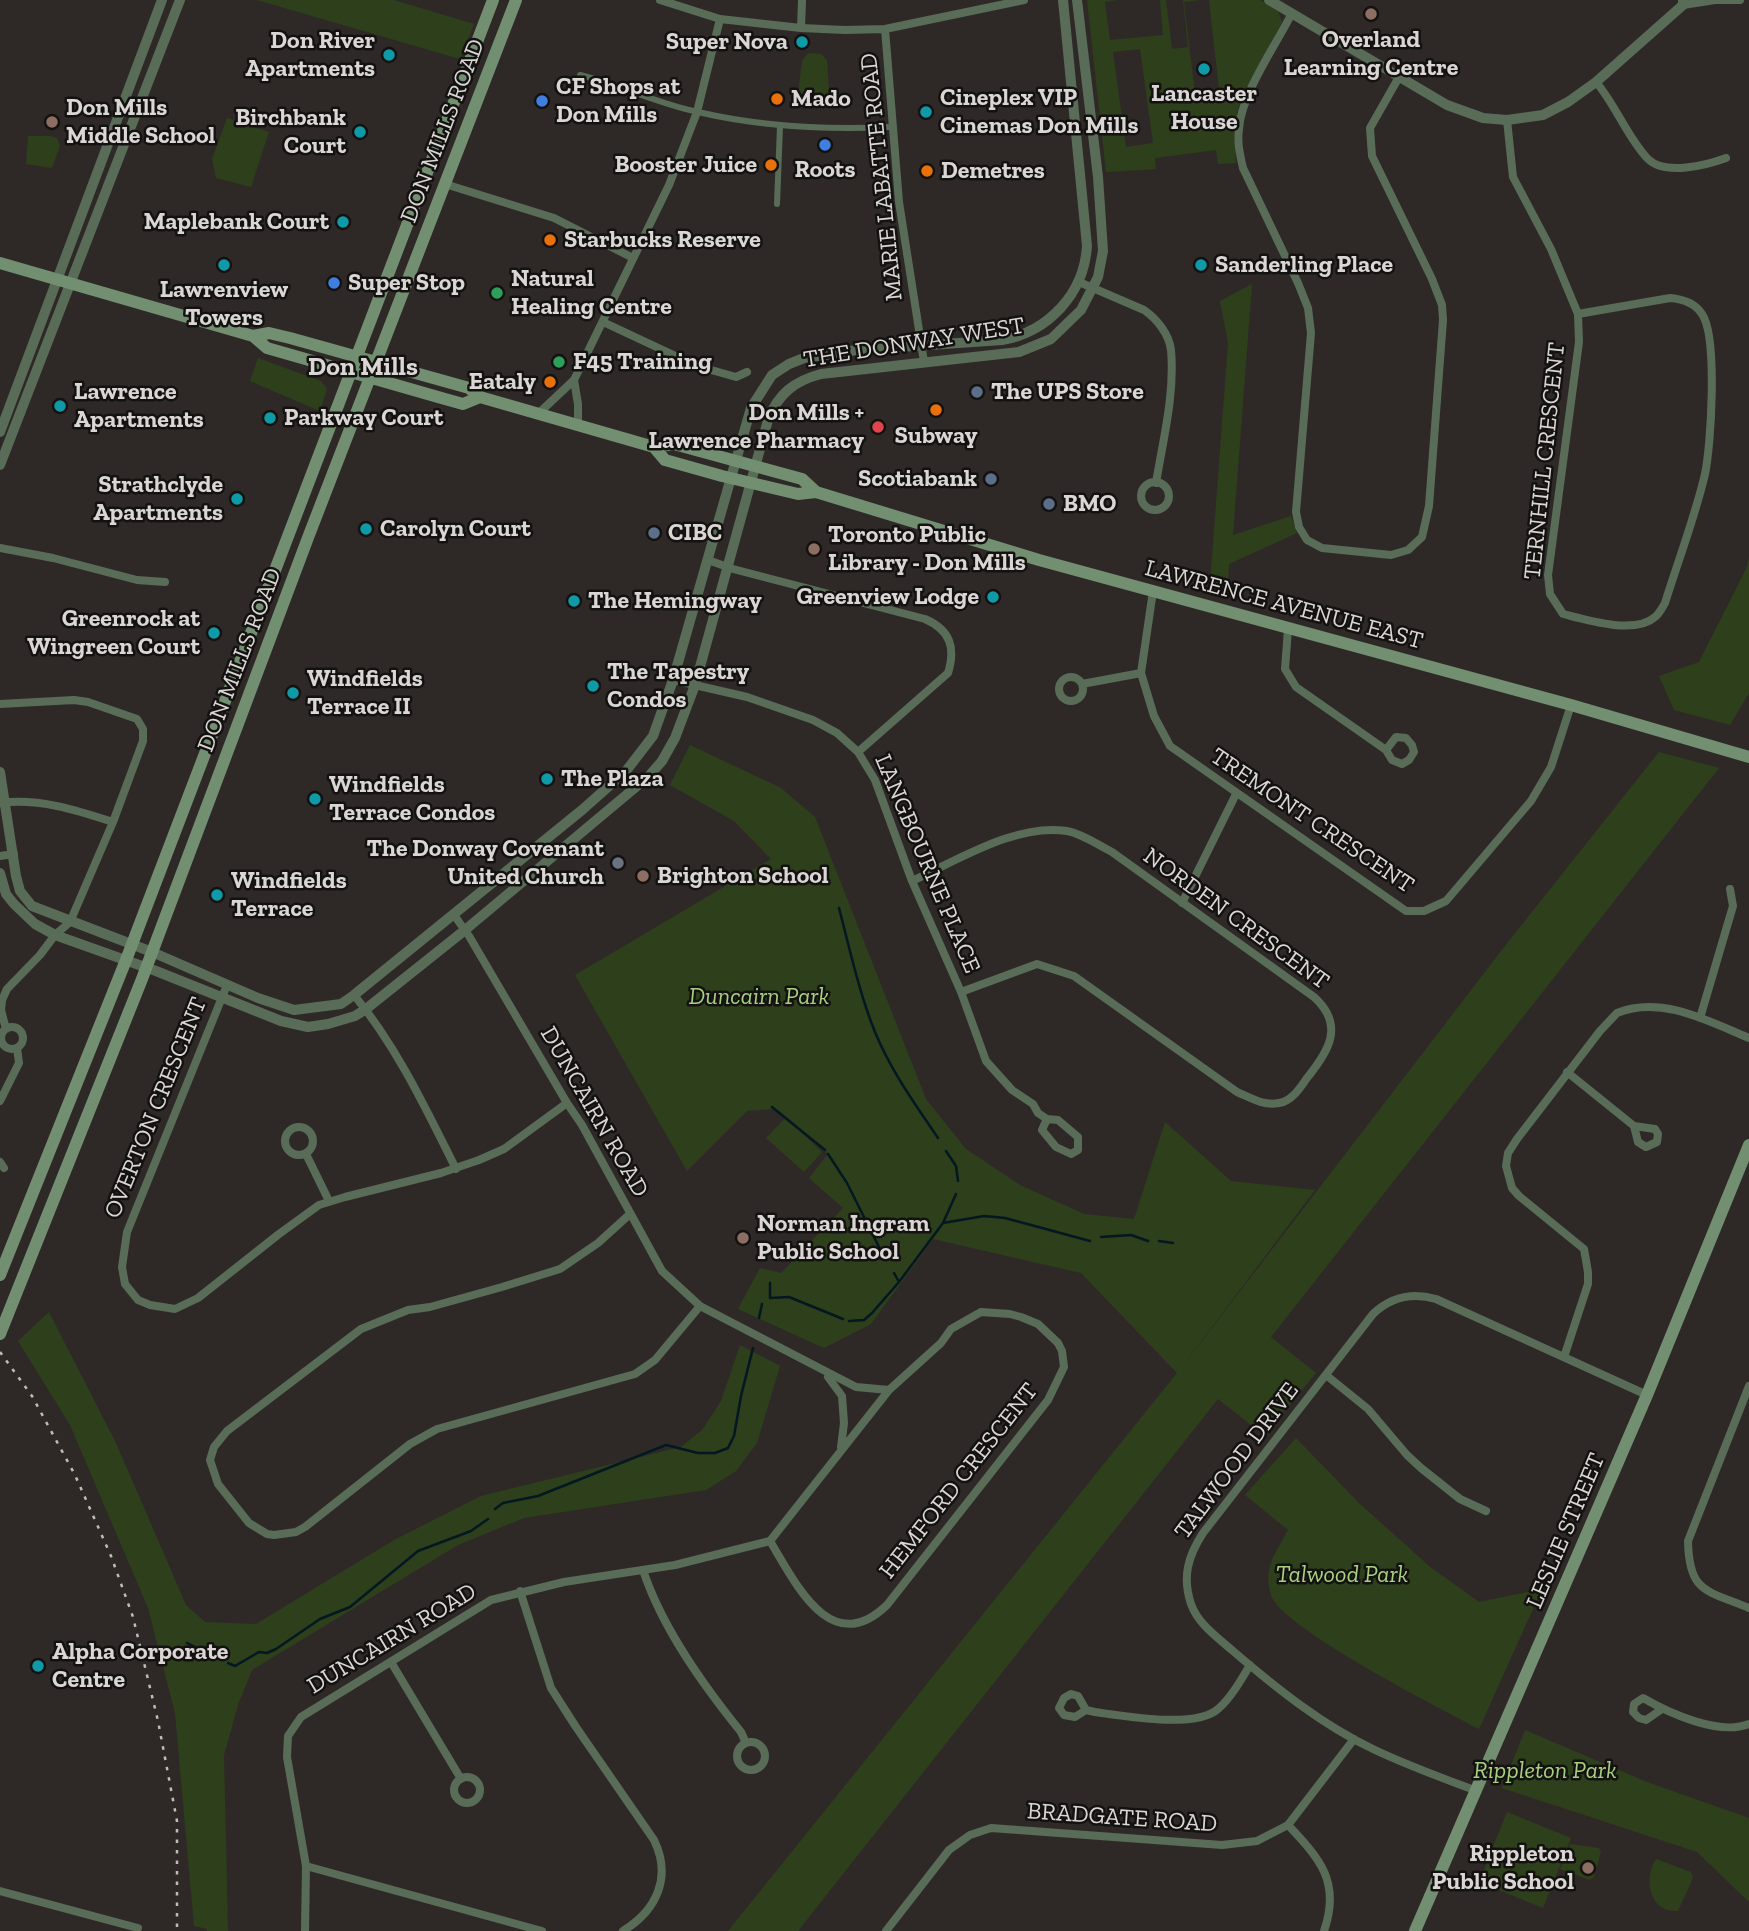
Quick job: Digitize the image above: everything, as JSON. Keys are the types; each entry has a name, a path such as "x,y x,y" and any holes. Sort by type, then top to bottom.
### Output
{"main road":[{"name":"DON MILLS ROAD","path":"0,1275 126,960 493,0"},
{"name":"DON MILLS ROAD","path":"0,1334 152,952 309,535 516,0"},
{"name":"LAWRENCE AVENUE EAST","path":"0,263 253,335 269,333 356,356 469,388 480,397 654,447 674,444 802,479 816,492"},
{"name":"LAWRENCE AVENUE EAST","path":"253,335 267,348 463,404 480,397"},
{"name":"LAWRENCE AVENUE EAST","path":"654,447 665,460 798,494 816,492 1040,560 1571,705 1747,756"},
{"name":"LESLIE STREET","path":"1415,1931 1647,1395 1749,1145"}],"street":[{"path":"0,432 135,114 180,0"},
{"path":"660,0 720,19 802,28 885,29 1024,0"},
{"path":"802,0 802,28"},
{"name":"THE DONWAY WEST","path":"0,772 16,876 20,891 32,906 295,1010 341,1004 355,995 582,810 619,777 653,736 673,680 751,408 772,376 789,364 804,358 857,350 1011,339 1034,331 1049,320 1079,282 1087,246 1063,0"},
{"name":"THE DONWAY WEST","path":"0,873 6,894 14,904 35,924 55,935 146,967 281,1021 308,1027 355,1016 465,930 632,791 666,755 695,685 768,420 784,391 809,377 859,368 1019,352 1040,345 1063,329 1080,310 1093,288 1103,260 1098,177 1077,0"},
{"path":"1269,0 1460,111 1483,118 1507,120 1543,115 1569,102 1596,82 1683,2 1740,0"},
{"path":"0,463 30,391 63,281 161,5 174,15"},
{"path":"1292,13 1242,109 1238,149 1243,168 1308,307 1311,333 1296,512 1299,527 1307,540 1322,548 1391,555 1408,550 1422,537 1429,506 1443,320 1442,305 1432,279 1372,156 1369,141 1370,128 1399,77"},
{"path":"539,413 574,380 669,186 697,112 720,19"},
{"name":"MARIE LABATTE ROAD","path":"885,29 899,202 924,362"},
{"path":"580,75 697,112 780,126 820,129 891,127"},
{"path":"1596,82 1649,161 1665,167 1702,166 1726,158"},
{"path":"122,109 135,114"},
{"name":"TERNHILL CRESCENT","path":"1507,120 1513,177 1551,248 1578,314 1579,342 1548,575 1550,594 1563,614 1594,622 1643,624 1656,617 1665,603 1705,473 1712,392 1708,328 1701,312 1681,299 1670,298 1578,314"},
{"path":"777,204 780,126"},
{"path":"1080,180 1098,177"},
{"path":"445,184 539,212 634,258"},
{"path":"1079,282 1153,316 1165,333 1171,349 1170,401 1156,482"},
{"name":"THE DONWAY WEST","path":"1049,320 1063,329"},
{"path":"603,322 697,366 736,377 747,372"},
{"path":"857,350 859,368"},
{"path":"574,380 578,425"},
{"path":"0,548 53,558 137,580 165,582"},
{"path":"708,560 925,619 940,626 951,645 952,659 948,673 858,751"},
{"name":"TREMONT CRESCENT","path":"1153,591 1141,673 1154,716 1170,746 1406,911 1424,911 1446,901 1531,801 1551,767 1571,705"},
{"path":"1287,629 1284,669 1296,687 1386,750"},
{"path":"1082,684 1141,673"},
{"name":"LANGBOURNE PLACE","path":"673,680 747,697 813,720 837,733 858,751 875,780 912,881 961,992 986,1061 1012,1090 1032,1104 1038,1113 1047,1119 1058,1120 1078,1137 1078,1150 1071,1154 1056,1147 1042,1130 1047,1119"},
{"path":"0,704 74,700 88,702 136,719 143,729 143,741 113,822 70,922 7,989 1,1010 6,1029"},
{"path":"619,777 632,791"},
{"path":"1182,903 1236,794"},
{"path":"3,803 26,801 58,806 113,822"},
{"name":"NORDEN CRESCENT","path":"912,881 1007,838 1041,831 1066,831 1075,834 1112,852 1314,996 1325,1009 1332,1035 1324,1059 1295,1094 1278,1103 1257,1102 1237,1092 1066,972 1037,964 961,992"},
{"path":"0,856 14,855"},
{"path":"1700,1018 1733,906 1730,889"},
{"name":"DUNCAIRN ROAD","path":"454,915 567,1103 583,1125 662,1270 700,1306 827,1374 856,1387 889,1390"},
{"name":"OVERTON CRESCENT","path":"227,985 127,1232 122,1266 125,1284 138,1300 150,1305 175,1309 198,1298 319,1205 456,1169 504,1149 567,1103"},
{"path":"355,995 414,1084 456,1169"},
{"path":"1564,1357 1588,1284 1584,1249 1512,1188 1506,1166 1507,1153 1567,1072 1617,1013 1629,1008 1653,1005 1700,1018 1749,1038"},
{"path":"0,1101 19,1063 17,1048 22,1041 21,1033 13,1028 6,1029 2,1035 2,1044 8,1048 17,1048"},
{"path":"1567,1072 1634,1126"},
{"path":"306,1154 329,1201"},
{"path":"630,1213 590,1249 552,1272 430,1307 408,1310 361,1329 227,1431 214,1447 210,1460 218,1485 249,1523 267,1534 296,1532 410,1444 437,1429 635,1374 655,1360 700,1306"},
{"name":"TALWOOD DRIVE","path":"1477,1791 1354,1739 1314,1714 1250,1665 1212,1633 1195,1613 1186,1582 1189,1557 1203,1533 1326,1375 1383,1305 1395,1299 1412,1295 1436,1299 1647,1395"},
{"name":"HEMFORD CRESCENT","path":"770,1541 821,1615 849,1624 870,1620 887,1605 1048,1400 1064,1367 1062,1351 1052,1336 1038,1324 1010,1314 981,1312 951,1329 941,1343 889,1390"},
{"path":"827,1374 842,1396 844,1423 840,1449"},
{"path":"1326,1375 1368,1409 1421,1468 1460,1499 1486,1511"},
{"path":"1749,1386 1688,1541 1689,1566 1696,1582 1711,1592 1749,1608"},
{"path":"770,1541 889,1390"},
{"name":"DUNCAIRN ROAD","path":"305,1931 306,1866 288,1769 289,1736 301,1717 491,1600 520,1591 728,1553 770,1541"},
{"path":"643,1570 663,1619 746,1743"},
{"path":"520,1591 551,1688 654,1840 661,1855 663,1883 638,1920 623,1931"},
{"path":"391,1662 461,1779"},
{"path":"1086,1710 1177,1720 1200,1718 1218,1709 1250,1665"},
{"path":"1662,1709 1713,1726 1742,1727 1749,1724"},
{"name":"BRADGATE ROAD","path":"886,1931 949,1850 970,1835 991,1828 1222,1845 1257,1841 1288,1825 1354,1739"},
{"path":"1288,1825 1307,1843 1326,1874 1329,1910 1324,1931"},
{"path":"306,1866 542,1931"},
{"path":"0,1891 138,1928"}],"green space":[{"path":"257,0 394,0 474,24 460,59"},
{"path":"1087,0 1117,0 1105,2 1110,40 1163,35 1160,0 1166,0 1172,49 1188,47 1183,0 1200,0 1184,2 1196,102 1220,98 1209,0 1260,0 1278,11 1282,22 1238,108 1234,137 1236,163 1218,164 1216,150 1155,158 1156,169 1106,172","holes":["1140,49 1153,143 1126,147 1113,52"]},
{"path":"808,53 821,54 827,60 829,93 821,103 806,102 798,94 802,61"},
{"path":"227,118 269,132 251,187 216,178 212,159"},
{"path":"28,136 57,138 60,146 52,168 26,164"},
{"path":"1252,284 1233,535 1291,516 1297,533 1229,564 1228,589 1210,584 1228,343 1220,301"},
{"path":"258,358 321,381 327,389 320,411 250,381"},
{"path":"1749,558 1749,693 1730,725 1674,710 1659,676 1699,662"},
{"name":"Duncairn Park","path":"690,745 781,788 815,817 926,1099 966,1149 1020,1185 1084,1214 1134,1219 1165,1122 1231,1181 1315,1190 1178,1372 1508,942 1659,752 1719,768 1271,1337 1316,1373 1264,1435 1218,1399 798,1931 728,1931 1177,1373 1081,1273 933,1239 871,1324 824,1348 738,1309 760,1268 781,1273 843,1208 809,1178 828,1154 792,1124 822,1152 804,1172 766,1138 785,1118 773,1109 747,1111 687,1171 575,975 771,859 734,821 670,785"},
{"path":"49,1312 116,1443 186,1605 205,1622 256,1624 394,1540 481,1496 681,1447 703,1429 721,1401 740,1345 780,1366 757,1443 736,1471 706,1490 524,1518 458,1545 252,1670 238,1705 224,1755 228,1931 207,1931 194,1926 175,1713 148,1608 70,1425 18,1341"},
{"name":"Talwood Park","path":"1296,1438 1359,1503 1429,1566 1479,1602 1542,1589 1479,1729 1331,1646 1302,1627 1281,1609 1271,1595 1269,1568 1288,1530 1245,1495"},
{"name":"Rippleton Park","path":"1525,1730 1647,1782 1749,1818 1749,1902 1697,1852 1502,1788"},
{"path":"1507,1812 1571,1838 1543,1908 1479,1882"},
{"path":"1570,1844 1599,1848 1601,1852 1594,1877 1590,1880 1560,1869"},
{"path":"1656,1859 1691,1872 1693,1878 1678,1911 1661,1906 1651,1893 1650,1875"}],"waterway":[{"path":"839,908 859,986 881,1046 938,1138"},
{"path":"772,1107 825,1150"},
{"path":"946,1151 956,1166 958,1181"},
{"path":"828,1154 847,1183 884,1257"},
{"path":"849,1321 864,1320 899,1282 943,1223 956,1194"},
{"path":"943,1223 984,1216 1005,1218 1090,1241"},
{"path":"1101,1237 1131,1235 1148,1241"},
{"path":"1159,1241 1173,1243"},
{"path":"894,1273 899,1282"},
{"path":"770,1283 770,1298 789,1297 843,1319"},
{"path":"759,1318 762,1304"},
{"path":"495,1509 503,1503 538,1496 666,1445 698,1453 715,1453 728,1448 734,1436 753,1348"},
{"path":"228,1663 235,1666 259,1652 267,1653 276,1649 320,1619 350,1607 418,1551 471,1531 488,1519"},
{"path":"187,1643 220,1659"}],"railway":[{"path":"0,1352 32,1396 75,1475 111,1556 133,1617 158,1721 177,1821 177,1931"}],"place":[{"name":"Overland Learning Centre","path":"1371,14"},
{"name":"Super Nova","path":"802,42"},
{"name":"Don River Apartments","path":"389,55"},
{"name":"Lancaster House","path":"1204,69"},
{"name":"Mado","path":"777,99"},
{"name":"CF Shops at Don Mills","path":"542,101"},
{"name":"Cineplex VIP Cinemas Don Mills","path":"926,112"},
{"name":"Don Mills Middle School","path":"52,122"},
{"name":"Birchbank Court","path":"360,132"},
{"name":"Roots","path":"825,145"},
{"name":"Booster Juice","path":"771,165"},
{"name":"Demetres","path":"927,171"},
{"name":"Maplebank Court","path":"343,222"},
{"name":"Starbucks Reserve","path":"550,240"},
{"name":"Lawrenview Towers","path":"224,265"},
{"name":"Sanderling Place","path":"1201,265"},
{"name":"Super Stop","path":"334,283"},
{"name":"Natural Healing Centre","path":"497,293"},
{"name":"F45 Training","path":"559,362"},
{"name":"Eataly","path":"550,382"},
{"name":"The UPS Store","path":"977,392"},
{"name":"Lawrence Apartments","path":"60,406"},
{"name":"Subway","path":"936,410"},
{"name":"Parkway Court","path":"270,418"},
{"name":"Don Mills + Lawrence Pharmacy","path":"878,427"},
{"name":"Scotiabank","path":"991,479"},
{"name":"Strathclyde Apartments","path":"237,499"},
{"name":"BMO","path":"1049,504"},
{"name":"Carolyn Court","path":"366,529"},
{"name":"CIBC","path":"654,533"},
{"name":"Toronto Public Library - Don Mills","path":"814,549"},
{"name":"Greenview Lodge","path":"993,597"},
{"name":"The Hemingway","path":"574,601"},
{"name":"Greenrock at Wingreen Court","path":"214,633"},
{"name":"The Tapestry Condos","path":"593,686"},
{"name":"Windfields Terrace II","path":"293,693"},
{"name":"The Plaza","path":"547,779"},
{"name":"Windfields Terrace Condos","path":"315,799"},
{"name":"The Donway Covenant United Church","path":"618,863"},
{"name":"Brighton School","path":"643,876"},
{"name":"Windfields Terrace","path":"217,895"},
{"name":"Norman Ingram Public School","path":"743,1238"},
{"name":"Alpha Corporate Centre","path":"38,1666"},
{"name":"Rippleton Public School","path":"1588,1868"}],"district":[{"name":"Don Mills","path":"363,368"}]}
